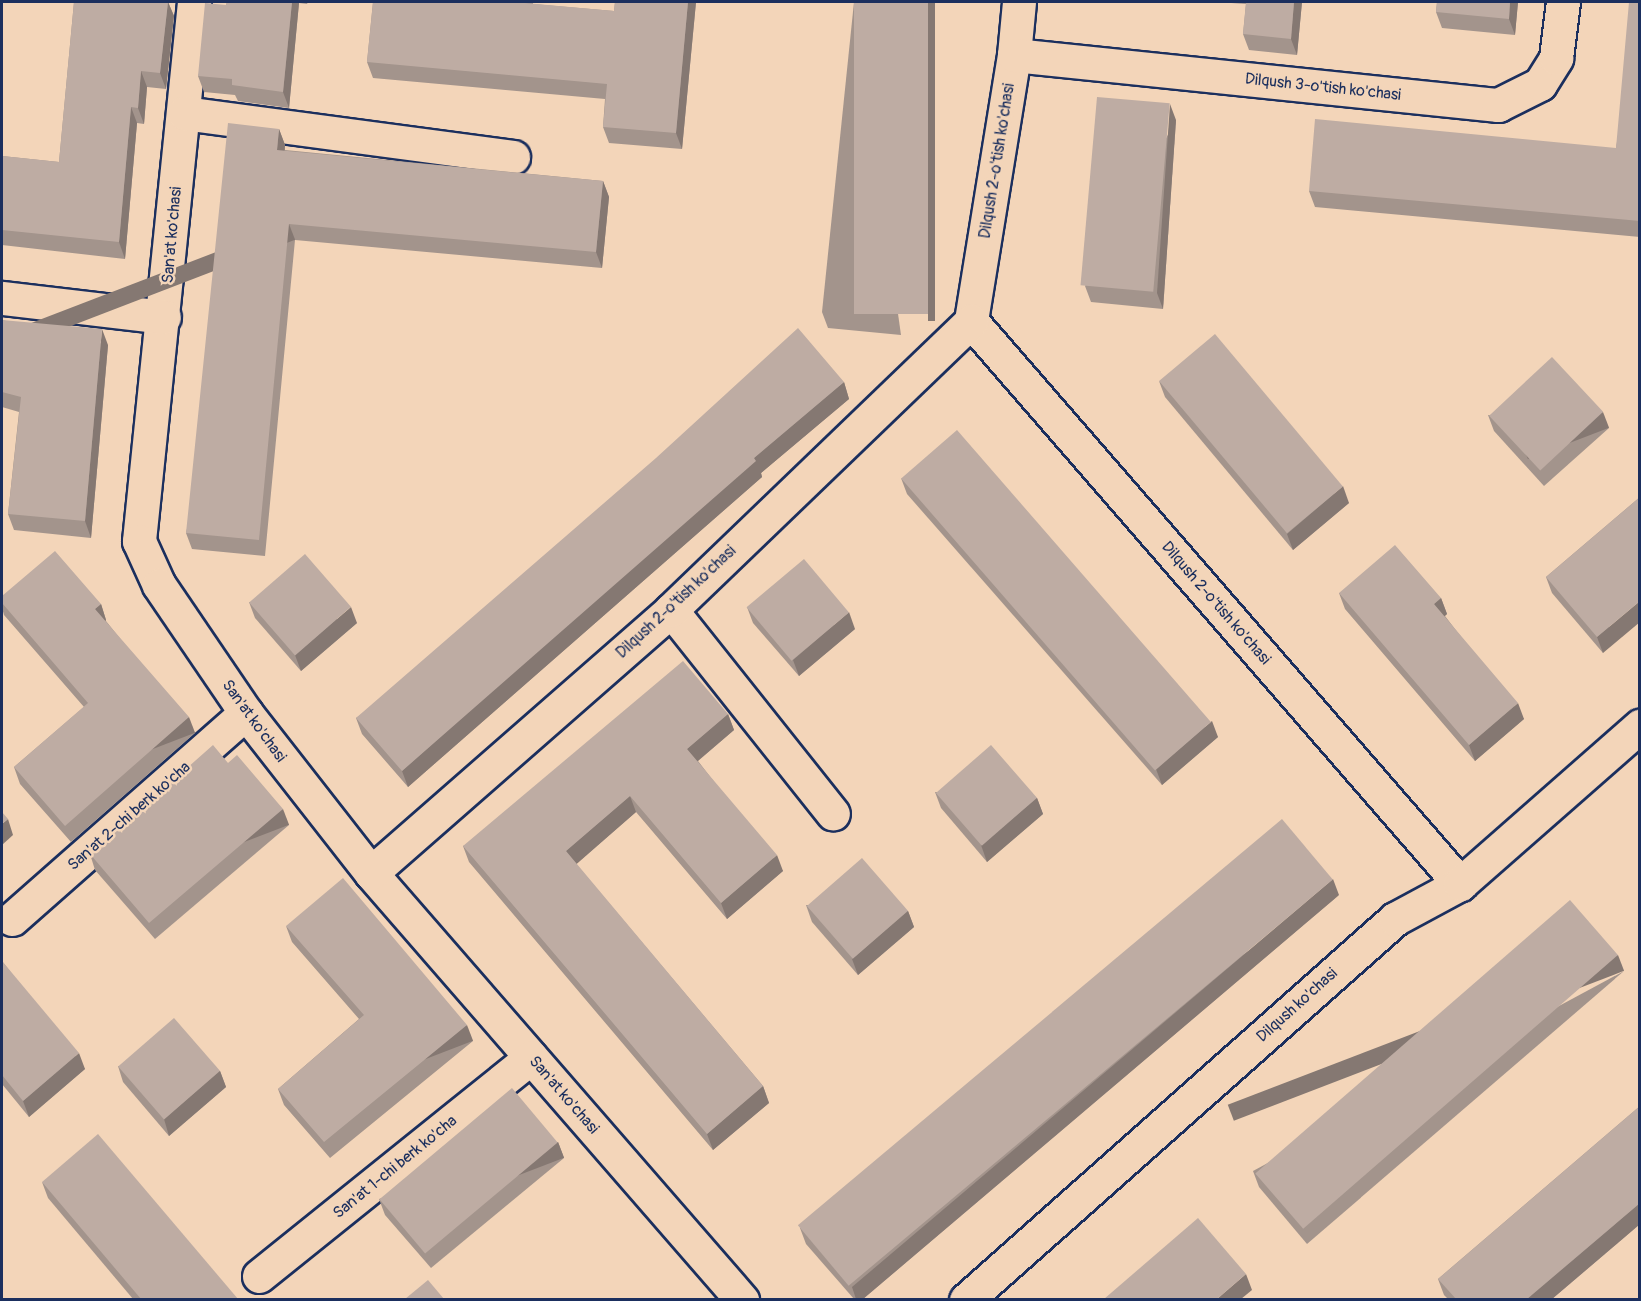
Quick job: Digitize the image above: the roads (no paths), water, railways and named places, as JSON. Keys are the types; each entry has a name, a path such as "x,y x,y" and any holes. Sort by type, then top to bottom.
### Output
{"street":[{"name":"San'at ko'chasi","path":"194,2 164,317 139,541 159,585 246,713 371,873 742,1299"},
{"name":"Dilqush 2-o'tish ko'chasi","path":"371,873 671,610 971,321 1014,56 1019,2"},
{"name":"Dilqush 3-o'tish ko'chasi","path":"1014,56 1497,105 1540,84 1556,58 1563,2"},
{"path":"184,113 513,157"},
{"path":"2,298 164,317"},
{"name":"Dilqush 2-o'tish ko'chasi","path":"971,321 1460,884"},
{"path":"671,610 833,814"},
{"name":"San'at 2-chi berk ko'cha","path":"12,919 246,713"},
{"name":"Dilqush ko'chasi","path":"966,1299 1395,919 1460,884 1640,726"},
{"name":"San'at 1-chi berk ko'cha","path":"259,1276 531,1057"}]}
